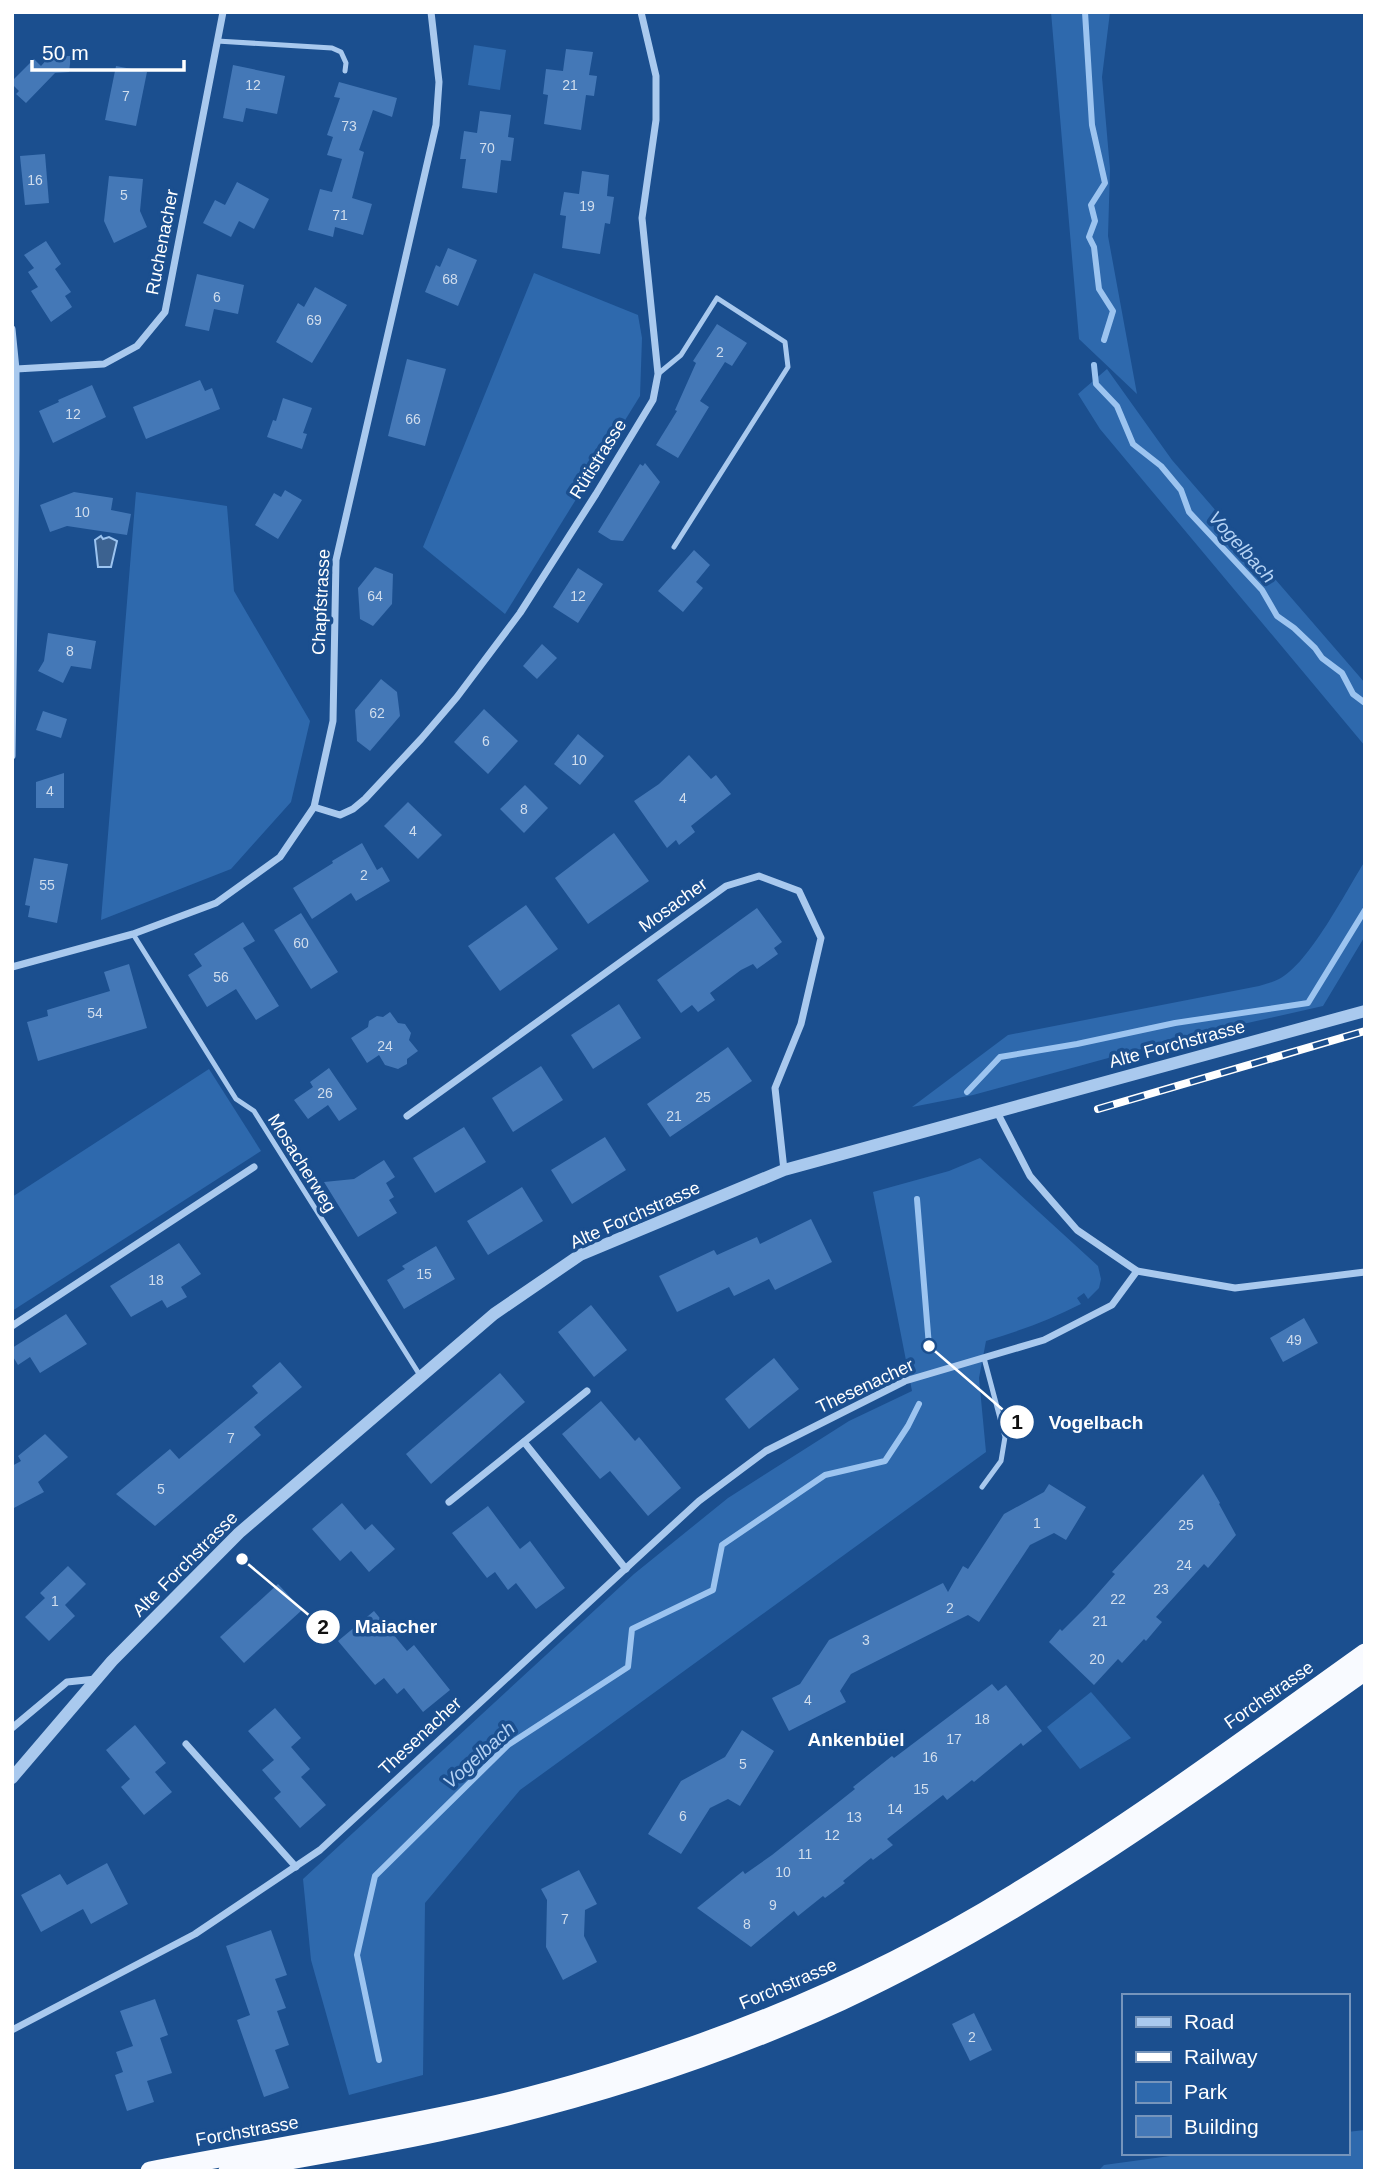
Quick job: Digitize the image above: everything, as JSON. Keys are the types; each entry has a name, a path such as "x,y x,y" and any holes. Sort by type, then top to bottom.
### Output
{"highway":[{"name":"Forchstrasse","path":"150,2171 433,2118 528,2096 684,2049 770,2016 901,1956 1016,1893 1110,1833 1365,1653"},
{"name":"Forchstrasse","path":"228,2171 437,2133 533,2110 615,2087 692,2061 840,2001 912,1967 1062,1881 1150,1823 1365,1671"}],"street":[{"name":"Ruchenacher","path":"16,369 104,364 137,346 164,312 223,12"},
{"name":"Chapfstrasse","path":"12,967 132,934 216,903 280,858 314,807 332,721 336,559 436,125 439,82 431,12"},
{"name":"Rütistrasse","path":"314,807 340,815 353,809 412,749 457,697 520,613 653,400 658,374 642,218 656,120 656,76 641,12"},
{"path":"12,329 16,369 12,756"},
{"name":"Mosacher","path":"407,1116 726,886 759,876 799,891 821,938 800,1024 775,1087 784,1170"},
{"name":"Alte Forchstrasse","path":"12,1778 112,1661 239,1533 494,1314 580,1255 784,1170 1365,1011"},
{"path":"997,1112 1030,1177 1077,1230 1136,1271 1235,1288 1365,1272"},
{"path":"12,1326 254,1167"},
{"name":"Thesenacher","path":"12,2030 195,1934 320,1850 699,1501 766,1451 905,1381 1044,1340 1112,1305 1136,1271"},
{"path":"449,1502 587,1391"},
{"path":"524,1442 626,1569"},
{"path":"12,1728 67,1682 96,1679"},
{"path":"186,1744 296,1867"}],"lane":[{"path":"216,41 332,48 341,52 346,63 345,71"},
{"path":"658,374 681,355 717,298 785,342 788,367 674,547"},
{"name":"Mosacherweg","path":"132,934 236,1099 254,1111 421,1377"},
{"path":"982,1487 1001,1461 1005,1437 984,1358"}],"green space":[{"path":"1051,12 1110,12 1102,77 1110,169 1108,236 1137,394 1079,339"},
{"path":"474,45 506,50 500,90 468,85"},
{"path":"534,273 638,315 642,338 640,396 505,614 423,547"},
{"path":"1107,369 1172,460 1365,683 1365,746 1100,429 1078,394"},
{"path":"136,492 227,506 234,591 310,721 291,802 231,869 101,920"},
{"path":"1365,861 1365,936 1323,1006 1185,1037 973,1095 912,1107 1008,1035 1259,986 1279,979 1291,971 1314,943"},
{"path":"209,1069 261,1151 12,1311 12,1197"},
{"path":"980,1158 1098,1266 1101,1279 1099,1288 1088,1299 1084,1293 1077,1298 1081,1304 1069,1310 986,1341 979,1378 986,1452 520,1790 425,1903 423,2075 349,2095 311,1960 303,1879 634,1574 728,1498 849,1421 912,1391 873,1192 949,1171"},
{"path":"1091,1692 1131,1738 1080,1769 1047,1727"},
{"path":"1365,2130 1365,2171 1098,2171 1104,2165 1177,2155 1349,2155 1349,2132"}],"shaded area":[{"path":"101,536 103,539 109,537 117,541 111,567 98,567 95,540"}],"building":[{"path":"566,49 593,52 589,75 597,76 594,96 586,95 581,130 544,124 548,95 543,94 546,69 563,71"},
{"path":"50,56 71,56 69,72 55,73 26,103 16,94 19,91 12,81 34,59 41,66"},
{"path":"233,65 285,76 277,114 246,108 243,122 223,118"},
{"path":"116,66 147,72 136,126 105,120"},
{"path":"339,82 397,98 392,117 373,110 359,150 364,152 352,198 372,204 363,235 335,227 333,237 308,230 320,189 332,192 342,159 327,155 333,137 327,135 340,98 334,97"},
{"path":"480,111 511,115 508,137 514,138 511,161 501,160 497,193 462,188 466,159 460,159 464,131 477,133"},
{"path":"45,154 49,203 25,205 20,156"},
{"path":"582,171 609,175 607,196 614,197 610,224 605,223 600,254 562,248 566,216 560,215 564,192 579,194"},
{"path":"109,176 143,179 140,211 147,227 114,243 104,221"},
{"path":"237,182 269,199 254,229 239,221 231,237 203,223 215,200 225,205"},
{"path":"46,241 61,264 55,269 71,292 65,296 72,307 51,322 31,291 38,287 28,272 34,268 24,255"},
{"path":"448,248 477,260 458,306 425,292 436,265 440,267"},
{"path":"197,274 244,285 238,314 214,309 209,331 185,326"},
{"path":"315,287 347,305 312,363 276,342 298,303 304,307"},
{"path":"717,324 747,343 732,366 725,362 700,401 709,407 678,458 656,445 677,411 675,410 696,363 693,361"},
{"path":"407,359 446,369 425,446 388,436"},
{"path":"200,380 205,391 212,388 220,409 146,439 133,407"},
{"path":"92,385 106,417 53,443 39,411"},
{"path":"283,398 312,408 303,433 307,434 302,449 267,437 273,420 276,421"},
{"path":"645,463 660,482 623,541 611,540 598,532 640,464 643,466"},
{"path":"285,490 302,500 278,539 255,525 274,493 281,497"},
{"path":"74,492 113,498 111,510 131,514 127,535 67,526 50,532 40,505"},
{"path":"694,550 710,565 696,582 703,588 683,612 658,591"},
{"path":"375,567 393,574 392,604 373,626 360,619 358,588"},
{"path":"578,568 603,584 578,623 553,607"},
{"path":"48,633 96,641 91,669 71,666 63,683 38,671 44,661"},
{"path":"542,644 557,658 537,679 523,666"},
{"path":"381,679 397,692 400,716 370,751 357,741 355,710"},
{"path":"484,709 518,741 488,774 454,742"},
{"path":"43,711 67,719 61,738 36,730"},
{"path":"578,734 604,756 580,785 554,764"},
{"path":"689,755 711,779 716,775 731,794 691,826 695,832 679,845 676,840 667,848 634,801 659,784"},
{"path":"64,773 64,808 36,808 36,782"},
{"path":"525,785 548,808 524,833 500,809"},
{"path":"408,802 442,835 418,859 384,826"},
{"path":"614,833 649,881 588,924 555,878"},
{"path":"362,843 377,870 382,867 390,881 356,901 351,893 312,919 293,888"},
{"path":"34,858 68,864 57,923 28,917 30,906 25,905"},
{"path":"526,905 558,949 500,991 468,946"},
{"path":"757,908 782,942 774,948 778,954 757,969 753,964 741,970 710,993 715,1000 698,1012 692,1005 681,1013 657,980"},
{"path":"301,913 338,972 311,989 274,930"},
{"path":"243,922 255,941 243,948 279,1006 256,1020 236,989 207,1007 188,975 202,966 194,954"},
{"path":"129,964 147,1028 38,1061 27,1022 48,1016 47,1010 110,991 104,972"},
{"path":"619,1004 641,1038 593,1069 571,1035"},
{"path":"390,1012 398,1023 405,1024 411,1033 409,1040 418,1051 407,1059 407,1064 398,1069 385,1065 379,1055 367,1063 351,1038 368,1027 369,1021"},
{"path":"728,1047 752,1081 670,1137 647,1104"},
{"path":"541,1066 563,1100 513,1132 492,1098"},
{"path":"329,1068 357,1109 339,1121 328,1105 308,1119 294,1100 313,1087 310,1082"},
{"path":"464,1127 486,1162 435,1193 413,1158"},
{"path":"605,1137 626,1170 572,1204 551,1170"},
{"path":"384,1160 395,1177 386,1183 394,1197 389,1200 397,1213 358,1237 324,1182 354,1179"},
{"path":"522,1187 543,1221 488,1255 467,1221"},
{"path":"811,1219 832,1262 775,1290 769,1279 734,1296 729,1287 677,1312 659,1276 714,1250 717,1255 757,1237 760,1244"},
{"path":"179,1243 201,1274 181,1287 187,1297 167,1308 162,1300 131,1317 110,1286"},
{"path":"436,1246 455,1279 404,1309 387,1280 405,1269 402,1266"},
{"path":"591,1305 627,1350 594,1377 558,1332"},
{"path":"66,1314 87,1344 40,1373 30,1357 18,1365 12,1355 12,1348"},
{"path":"1304,1318 1318,1343 1283,1362 1270,1338"},
{"path":"774,1358 799,1389 749,1429 725,1399"},
{"path":"280,1362 302,1387 254,1427 261,1435 155,1526 116,1494 170,1449 179,1459 258,1393 252,1386"},
{"path":"500,1373 525,1402 431,1484 406,1454"},
{"path":"601,1401 635,1441 639,1437 681,1488 648,1516 610,1471 600,1479 562,1434"},
{"path":"45,1434 68,1457 38,1482 44,1492 12,1509 12,1466 21,1461 18,1456"},
{"path":"1203,1474 1236,1535 1208,1568 1204,1564 1156,1617 1162,1622 1146,1641 1144,1639 1122,1663 1118,1659 1094,1685 1049,1642 1086,1607 1115,1574 1112,1572"},
{"path":"1049,1484 1086,1507 1066,1540 1054,1533 1030,1545 979,1622 968,1615 851,1674 840,1691 846,1702 789,1731 772,1698 800,1684 829,1640 943,1583 948,1592 963,1566 968,1569 1004,1514 1044,1492"},
{"path":"342,1503 365,1530 372,1524 395,1549 369,1572 351,1551 340,1561 312,1529"},
{"path":"488,1506 520,1549 530,1541 565,1588 536,1609 516,1583 508,1590 495,1572 487,1578 452,1533"},
{"path":"68,1566 86,1584 65,1605 75,1616 49,1641 25,1617 45,1598 40,1593"},
{"path":"278,1584 302,1610 244,1663 220,1637"},
{"path":"374,1611 407,1651 414,1645 450,1690 423,1712 404,1688 397,1694 384,1678 375,1685 338,1641"},
{"path":"992,1684 998,1691 1006,1685 1042,1731 1023,1746 1021,1743 974,1782 972,1780 947,1800 943,1795 887,1839 893,1845 873,1860 871,1858 843,1881 845,1883 798,1916 794,1911 751,1947 697,1908 743,1871 745,1874 772,1855 892,1756 894,1758"},
{"path":"275,1708 301,1738 291,1747 310,1769 301,1777 326,1805 300,1828 274,1798 281,1792 262,1770 274,1760 248,1731"},
{"path":"135,1725 166,1763 155,1772 172,1792 144,1815 121,1787 130,1779 106,1750"},
{"path":"742,1730 774,1751 740,1806 728,1799 710,1808 681,1854 648,1834 681,1781 725,1757"},
{"path":"107,1863 128,1904 91,1924 83,1909 41,1932 21,1895 60,1874 67,1885"},
{"path":"579,1870 597,1904 585,1910 584,1936 597,1962 563,1980 546,1947 547,1900 541,1889"},
{"path":"271,1930 287,1975 275,1979 286,2008 277,2011 289,2045 275,2050 289,2088 264,2097 237,2020 250,2015 226,1946"},
{"path":"155,1999 168,2035 160,2038 172,2073 147,2081 154,2102 127,2111 115,2075 123,2072 116,2052 133,2046 120,2011"},
{"path":"974,2013 992,2050 970,2061 952,2024"}],"waterway":[{"name":"Vogelbach","path":"1085,12 1092,125 1105,183 1091,205 1095,221 1089,237 1094,247 1099,289 1113,311 1104,340"},
{"name":"Vogelbach","path":"1094,365 1096,384 1117,406 1133,444 1161,466 1181,490 1189,512 1262,590 1277,616 1294,628 1322,658 1342,673 1353,694 1365,703"},
{"name":"Vogelbach","path":"967,1092 1000,1057 1175,1023 1308,1003 1365,910"},
{"name":"Vogelbach","path":"917,1199 929,1346"},
{"name":"Vogelbach","path":"379,2060 357,1955 375,1876 508,1745 628,1667 632,1629 713,1590 722,1545 825,1475 885,1461 919,1404"}],"railway":[{"path":"1098,1109 1365,1031"}],"place":[{"name":"Vogelbach","path":"929,1346"},
{"name":"Maiacher","path":"242,1559"}],"district":[{"name":"Ankenbüel","path":"856,1739"}]}
